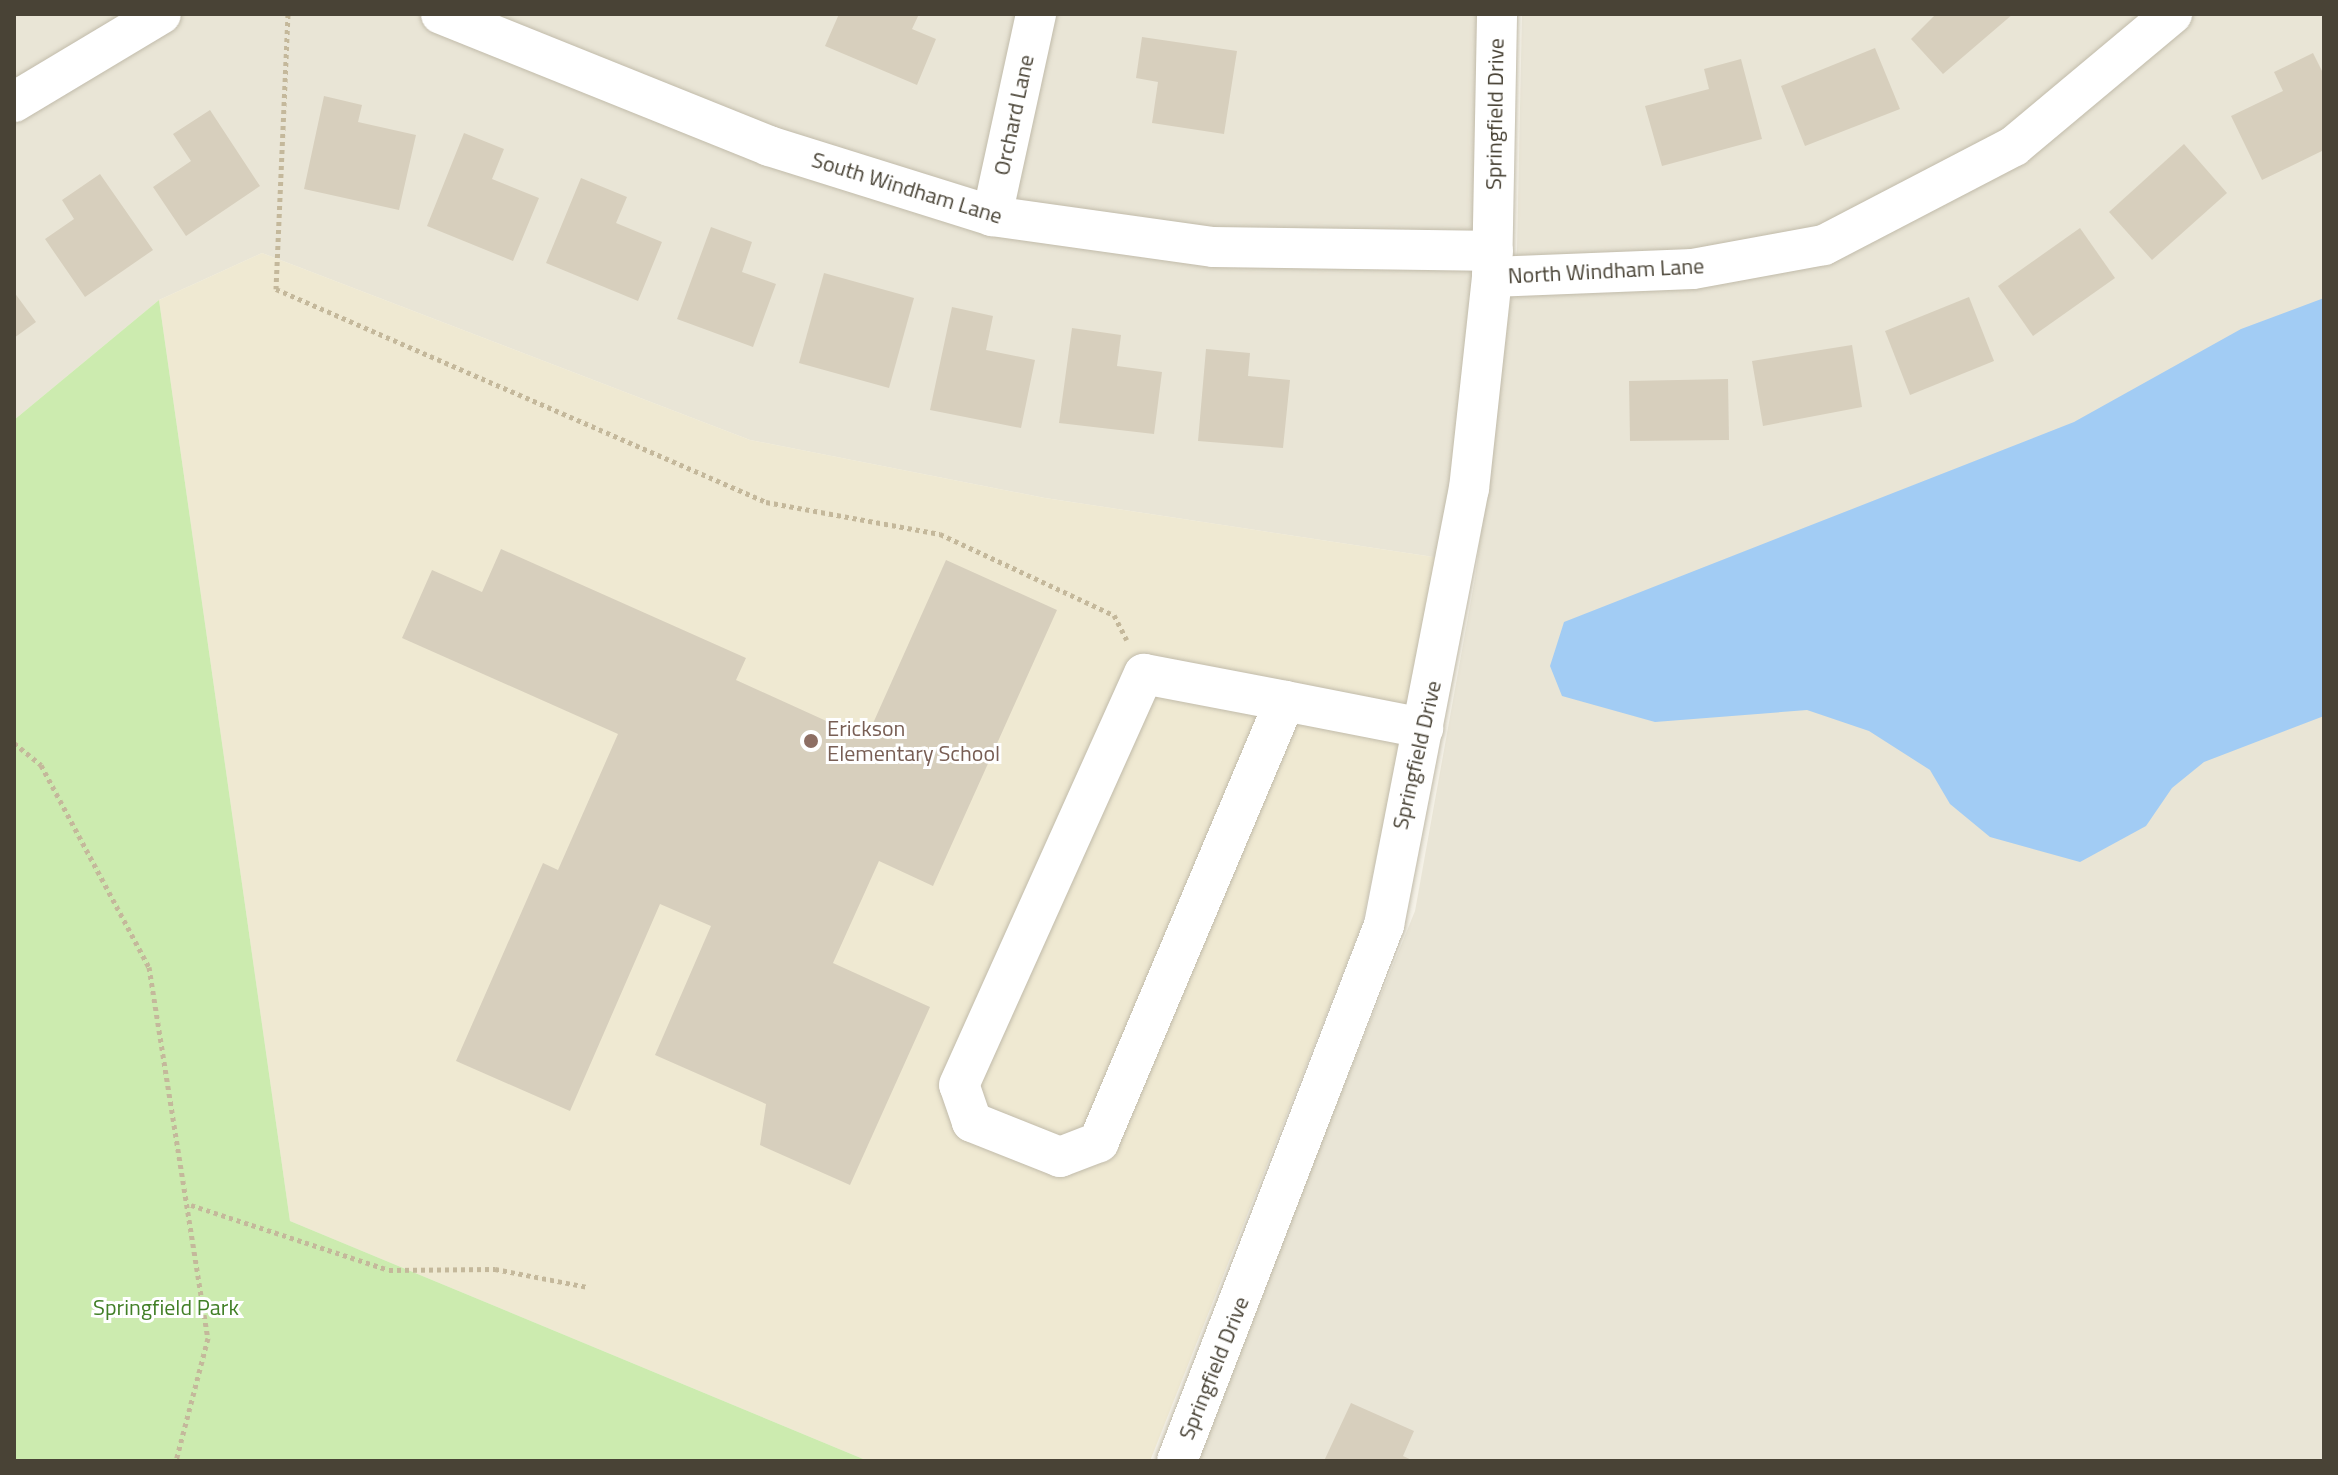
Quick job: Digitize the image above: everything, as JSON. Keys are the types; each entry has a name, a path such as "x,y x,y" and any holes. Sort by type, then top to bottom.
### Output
{"street":[{"path":"14,102 161,14"},
{"name":"South Windham Lane","path":"441,14 769,146 992,216 1213,247 1493,264"},
{"name":"Orchard Lane","path":"992,216 1036,14"},
{"name":"Springfield Drive","path":"1177,1461 1384,925 1469,489 1493,264 1497,14"},
{"name":"North Windham Lane","path":"1493,264 1693,269 1824,245 2014,146 2161,16"},
{"path":"1285,701 1099,1142 1060,1157 972,1122 959,1085 1144,674 1285,701 1423,728"}],"path":[{"path":"288,14 276,289 766,502 940,534 1114,615"},
{"path":"14,743 41,765 149,967 191,1205 208,1338 176,1461"},
{"path":"191,1205 389,1270 495,1269 588,1287"}],"shaded area":[{"path":"14,14 1479,14 1475,268 1440,558 1045,498 750,440 262,253 159,300 14,420"},
{"path":"1522,14 2324,14 2324,1461 1192,1461 1415,911 1475,578 1517,250"},
{"name":"Erickson Elementary School","path":"262,253 750,440 1045,498 1440,558 1362,924 1150,1461 868,1461 290,1221 159,300"}],"green space":[{"name":"Springfield Park","path":"159,300 290,1221 868,1461 14,1461 14,420"}],"water":[{"path":"2324,298 2324,716 2204,762 2172,788 2146,826 2080,862 1990,837 1950,804 1930,770 1869,731 1807,710 1655,722 1562,696 1550,666 1564,622 2074,422 2241,329"}],"building":[{"path":"839,14 919,14 912,29 936,39 917,85 825,46"},
{"path":"1936,14 2013,14 1943,74 1911,39"},
{"path":"1142,37 1237,51 1224,134 1152,123 1158,82 1136,78"},
{"path":"1875,48 1900,109 1805,146 1781,86"},
{"path":"2313,53 2324,75 2324,150 2262,180 2231,116 2283,91 2274,72"},
{"path":"1741,59 1762,139 1662,166 1645,106 1709,89 1704,69"},
{"path":"324,96 362,105 358,122 416,135 399,210 304,189"},
{"path":"210,110 260,186 186,236 153,187 191,161 173,134"},
{"path":"464,133 504,149 492,179 539,198 513,261 427,226"},
{"path":"2184,144 2227,193 2152,260 2109,212"},
{"path":"100,174 153,250 85,297 45,239 74,219 62,200"},
{"path":"581,178 627,197 616,223 662,242 638,301 546,263"},
{"path":"711,227 752,242 742,272 776,284 753,347 677,319"},
{"path":"2080,228 2115,278 2033,336 1998,286"},
{"path":"824,273 914,298 889,388 799,363"},
{"path":"14,292 36,322 14,338"},
{"path":"1969,297 1994,361 1910,395 1885,331"},
{"path":"952,307 993,316 986,350 1035,360 1021,428 930,410"},
{"path":"1072,328 1121,335 1117,366 1162,372 1154,434 1059,423"},
{"path":"1852,345 1862,407 1763,426 1752,361"},
{"path":"1206,349 1250,353 1248,376 1290,380 1283,448 1198,441"},
{"path":"1728,379 1729,440 1630,441 1629,381"},
{"path":"501,549 746,658 736,680 866,739 946,560 1057,610 933,886 879,861 833,963 930,1007 850,1185 760,1145 766,1104 655,1055 711,926 660,904 570,1111 456,1061 543,863 558,870 618,734 402,638 432,570 482,592"},
{"path":"1351,1403 1414,1431 1403,1456 1414,1461 1324,1461"}],"place":[{"name":"Erickson Elementary School","path":"811,741"}]}
